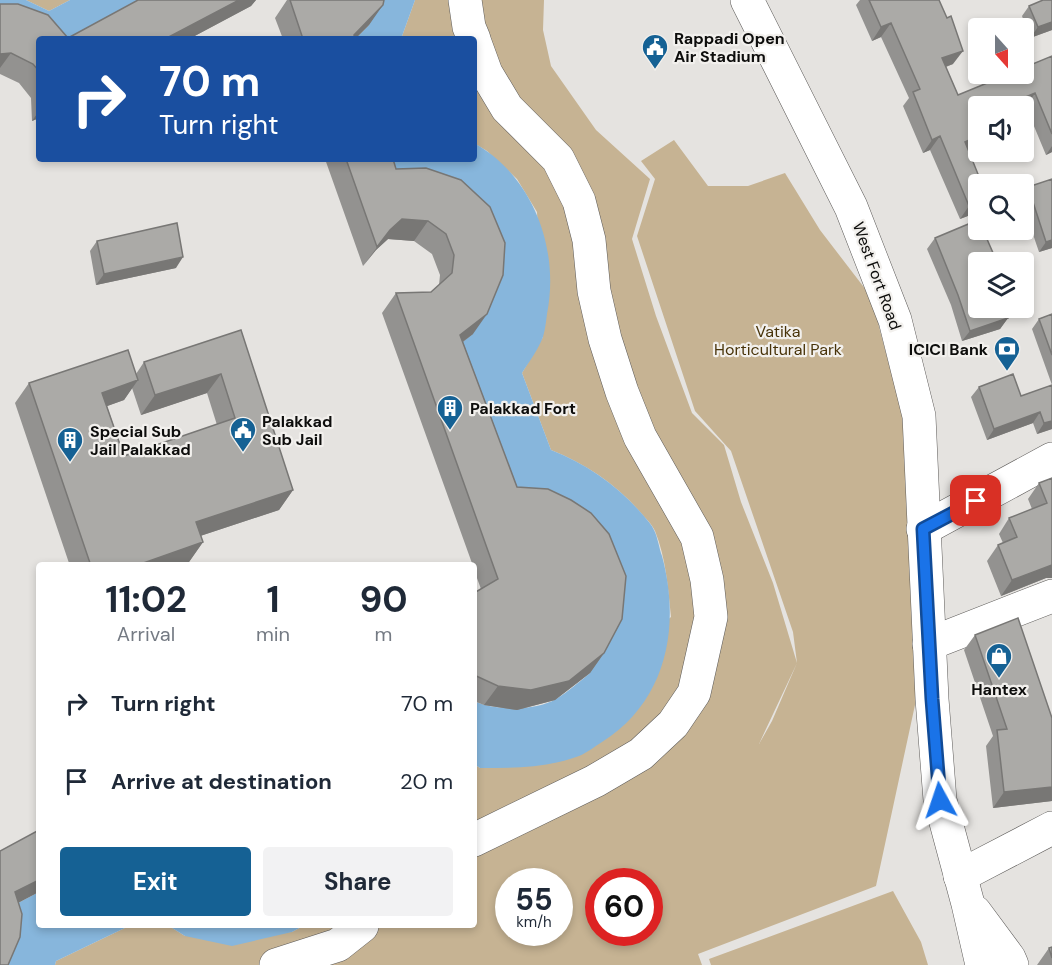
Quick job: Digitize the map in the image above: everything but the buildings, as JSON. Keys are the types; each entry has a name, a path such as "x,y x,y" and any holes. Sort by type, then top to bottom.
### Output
{"street":[{"path":"465,0 473,36"},
{"name":"West Fort Road","path":"747,0 851,207 895,320 919,416 929,644 940,800 982,965"},
{"path":"477,48 486,73 507,108 558,159 579,201 589,240 594,291 605,339 622,392 640,437 697,537 708,580 711,617 694,693 673,724 641,754 595,782 477,839"},
{"path":"923,529 1052,459"},
{"path":"929,644 1052,596"},
{"path":"968,965 964,890 989,861 1052,828"},
{"path":"964,890 1010,958 1012,965"},
{"path":"276,965 338,945 359,928"}],"green space":[{"path":"26,0 70,0 49,11"},
{"name":"Vatika Horticultural Park","path":"415,0 544,0 543,30 551,66 596,130 650,179 632,239 656,316 692,413 724,445 741,502 773,583 797,663 793,632 731,451 695,411 637,236 655,179 641,161 674,140 708,186 748,186 785,173 820,230 876,303 879,327 893,379 914,420 918,691 876,886 698,954 702,965 55,965 56,961 125,928 172,928 185,936 292,932 299,928 477,928 477,766 480,768 671,617 664,562 654,528 611,484 588,468 551,450 522,373 543,337 537,212 517,179 487,151 477,145 477,36 402,36","holes":["797,663 772,721 759,744"]},
{"path":"893,891 921,942 928,965 711,965 709,959"}],"water":[{"path":"0,0 26,0 49,11 70,0 160,0 94,36 36,38 0,23"},
{"path":"376,0 415,0 402,36 358,36 369,25"},
{"path":"477,145 495,157 512,174 526,194 538,216 545,240 550,289 543,337 522,373 551,450 601,477 643,515 655,533 668,582 669,635 664,660 655,684 624,725 579,756 555,763 505,768 477,766 477,702 504,708 538,706 560,696 590,673 503,507 446,354 490,299 376,162 477,162"},
{"path":"36,894 36,928 125,928 56,961 55,965 3,965 1,912"},
{"path":"172,928 299,928 292,932 232,946 185,936"}],"place":[{"name":"Rappadi Open Air Stadium","path":"655,70"},
{"name":"ICICI Bank","path":"1007,372"},
{"name":"Palakkad Fort","path":"450,431"},
{"name":"Palakkad Sub Jail","path":"243,453"},
{"name":"Special Sub Jail Palakkad","path":"70,463"},
{"name":"Hantex","path":"999,679"}],"route":[{"path":"940,800 923,529 976,501"}]}
